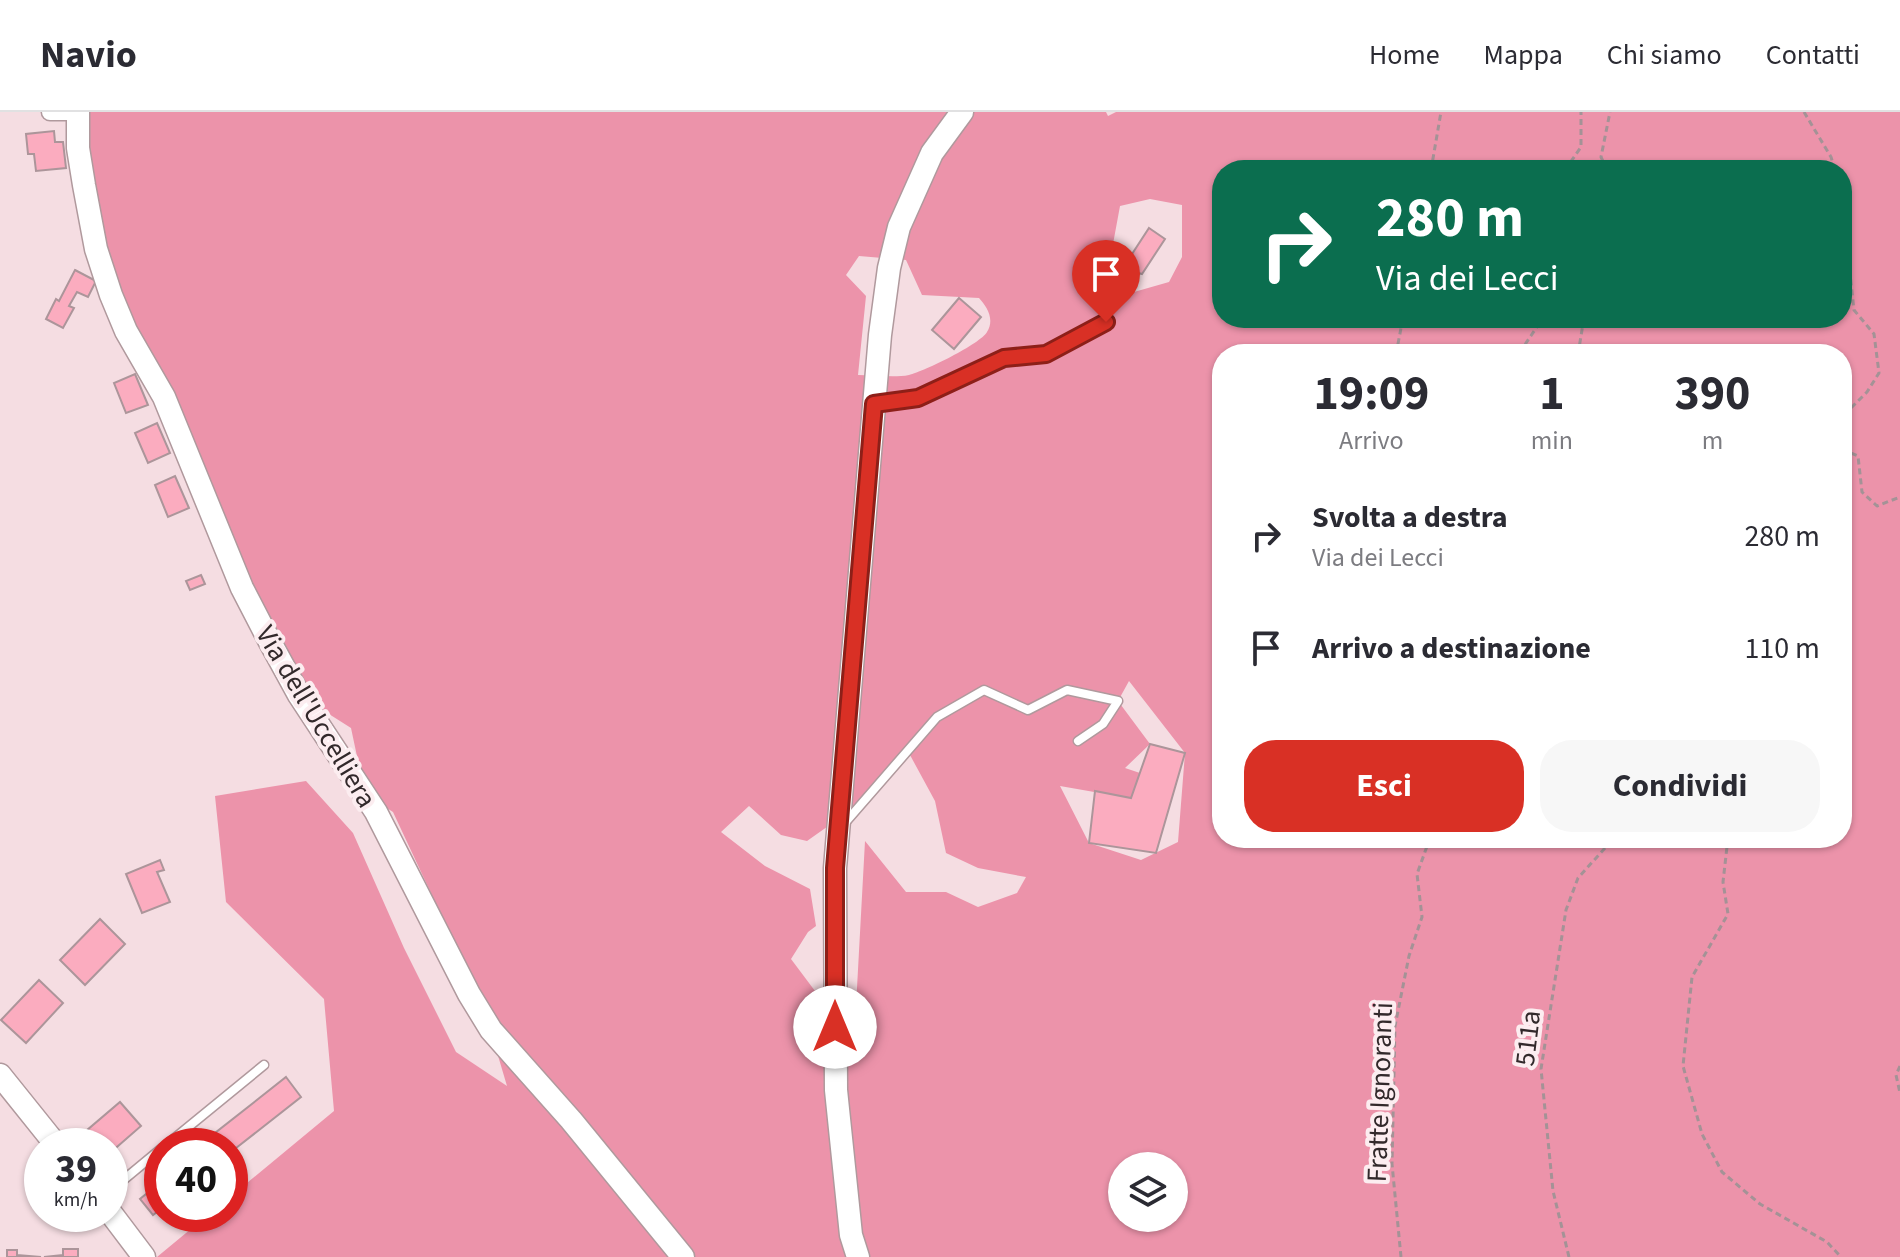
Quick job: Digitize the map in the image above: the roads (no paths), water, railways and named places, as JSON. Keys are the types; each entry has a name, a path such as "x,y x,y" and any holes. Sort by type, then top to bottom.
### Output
{"street":[{"path":"50,112 67,112"},
{"name":"Via dell'Uccelliera","path":"78,112 78,148 84,185 96,249 111,295 126,331 164,397 242,588 284,669 376,812 469,994 491,1030 571,1120 683,1257"},
{"path":"858,1257 851,1235 836,1090 835,868 874,404 883,307 899,227 932,153 962,112"},
{"path":"0,1075 43,1128"},
{"path":"116,1232 123,1257"},
{"path":"125,1232 144,1257"}],"lane":[{"path":"874,404 918,398 1004,358 1046,354 1106,322"},
{"path":"838,830 937,717 984,690 1028,710 1067,690 1118,701 1103,724 1078,741"},
{"path":"187,1128 264,1065"},
{"path":"128,1176 144,1163"}]}
